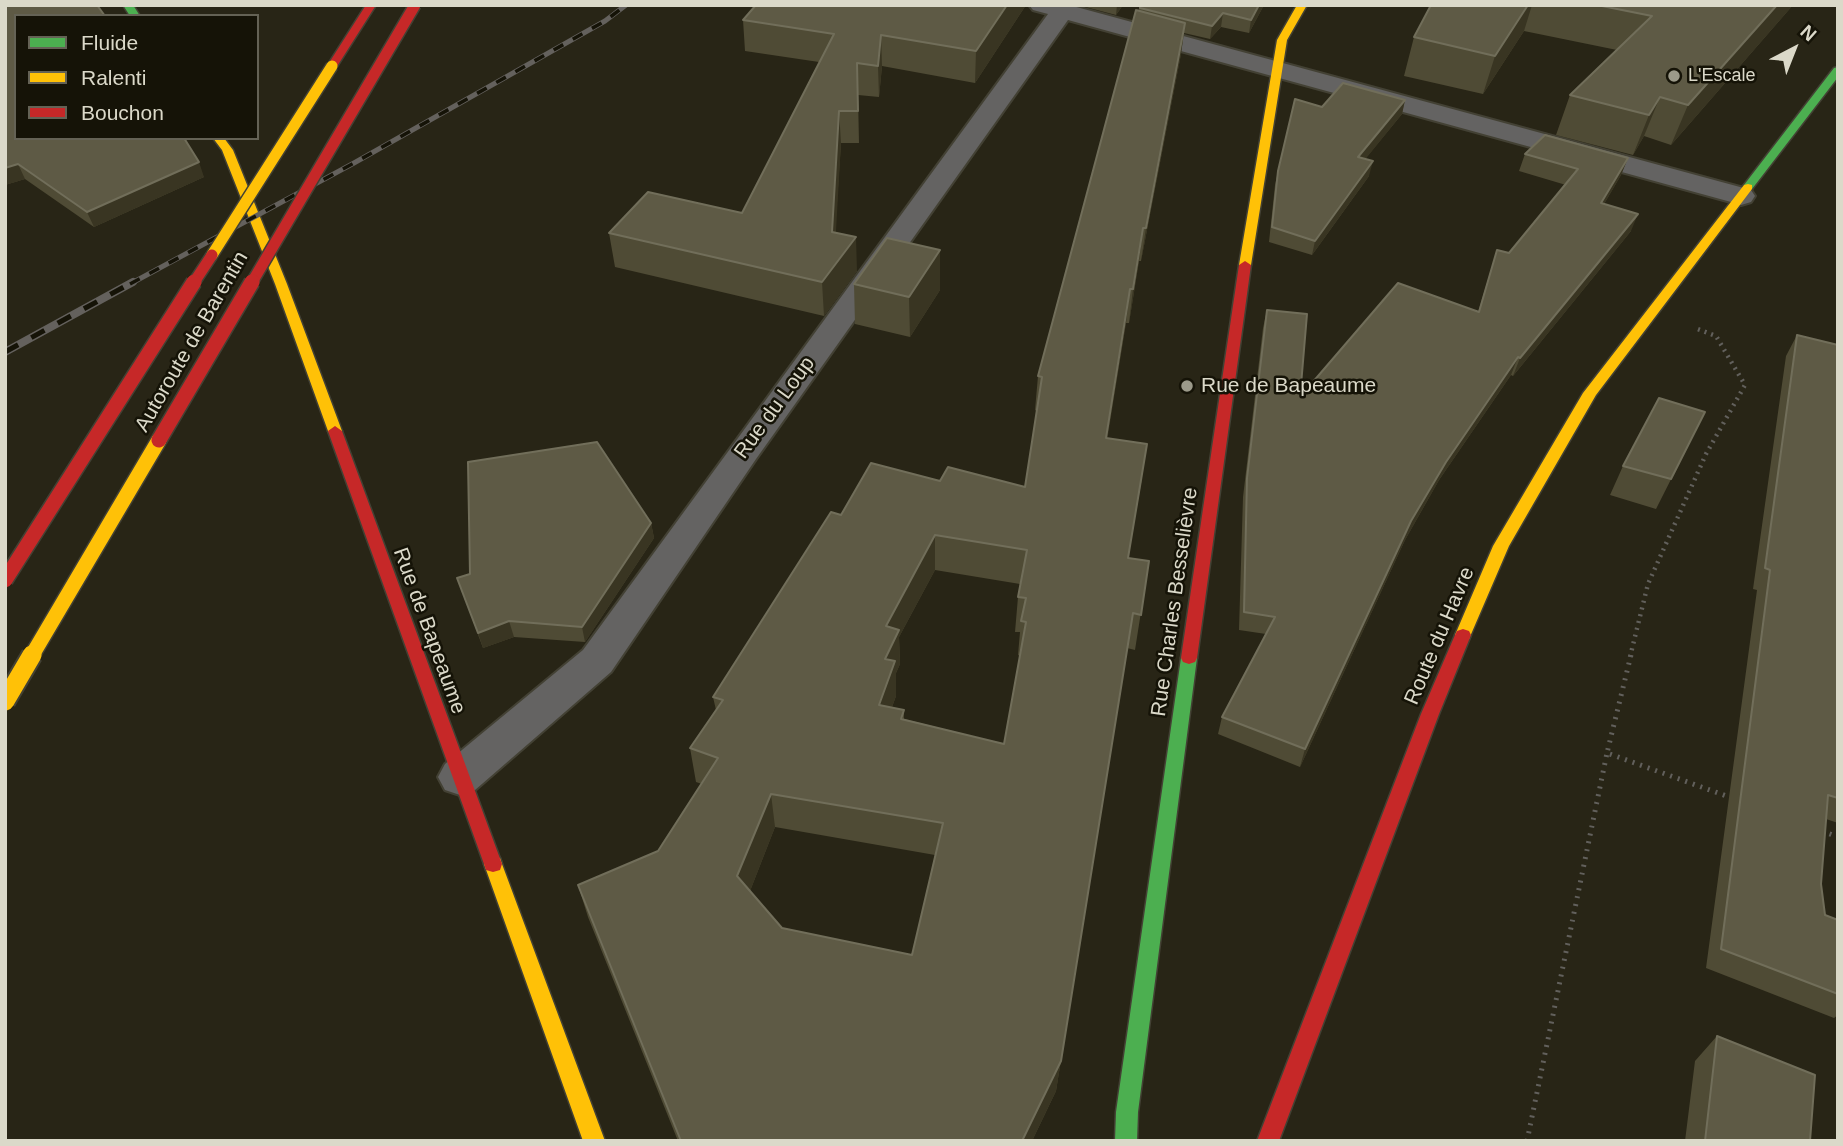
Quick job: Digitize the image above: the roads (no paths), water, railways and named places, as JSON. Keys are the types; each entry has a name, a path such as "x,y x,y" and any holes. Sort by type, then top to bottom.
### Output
{"main road":[{"name":"Autoroute de Barentin","path":"5,580 370,5"},
{"name":"Autoroute de Barentin","path":"5,701 415,5"},
{"name":"Rue Charles Besselièvre","path":"1126,1141 1127,1112 1225,390 1276,69 1282,40 1301,5"},
{"name":"Route du Havre","path":"1268,1141 1430,714 1501,546 1590,393 1837,73"},
{"name":"Rue de Bapeaume","path":"220,140 227,150 281,284 594,1141"}],"street":[{"path":"1051,8 1741,196"},
{"name":"Rue du Loup","path":"460,777 597,661 1051,8"}],"railway":[{"path":"130,284 354,163 605,21 626,5"},
{"path":"5,352 133,282"}],"place":[{"name":"L'Escale","path":"1674,76"},
{"name":"Rue de Bapeaume","path":"1187,386"}]}
